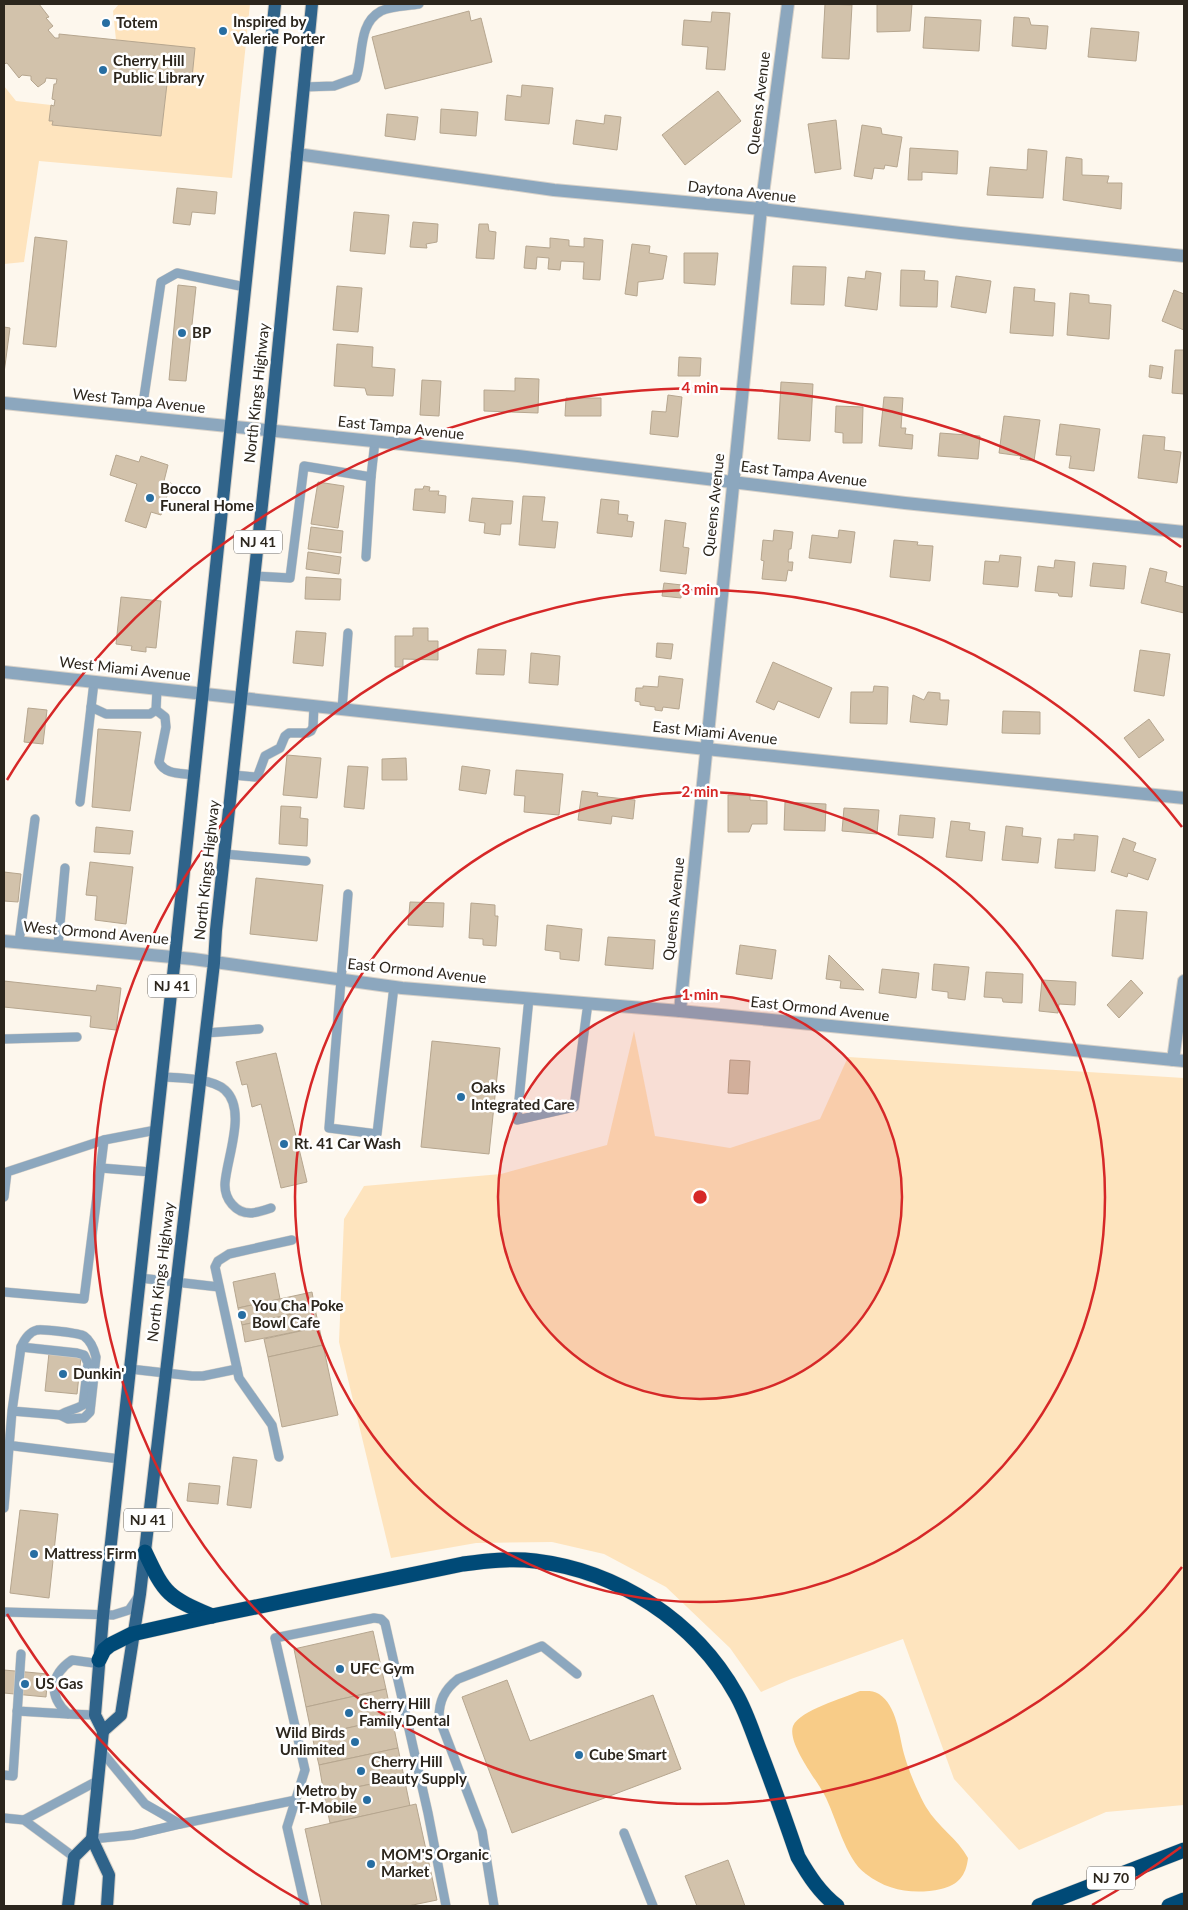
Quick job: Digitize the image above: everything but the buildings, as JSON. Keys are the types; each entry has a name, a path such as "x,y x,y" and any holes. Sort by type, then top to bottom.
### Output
{"highway":[{"path":"145,1552 158,1581 168,1593 181,1602 212,1616"},
{"path":"99,1660 104,1650 110,1644 132,1634 463,1564 488,1560 533,1560 575,1569 620,1586 667,1614 685,1630 724,1674 737,1695 749,1722 798,1857 820,1891 837,1906"},
{"name":"NJ 70","path":"1039,1906 1184,1850"}],"main road":[{"name":"North Kings Highway","path":"95,1715 103,1616 175,957 275,4"},
{"name":"North Kings Highway","path":"104,1731 121,1714 132,1634 140,1594 214,963 270,431 312,4"},
{"path":"95,1715 104,1731 92,1839 109,1875 107,1906"},
{"path":"68,1906 74,1857 92,1839"}],"street":[{"name":"Queens Avenue","path":"680,1011 761,209 788,4"},
{"name":"Daytona Avenue","path":"297,154 554,190 761,209 960,233 1184,256"},
{"name":"West Tampa Avenue","path":"4,403 270,431"},
{"name":"East Tampa Avenue","path":"270,431 518,456 905,503 1184,532"},
{"name":"West Miami Avenue","path":"4,672 242,698"},
{"name":"East Miami Avenue","path":"242,698 706,749 1184,798"},
{"name":"West Ormond Avenue","path":"4,941 175,957 214,963"},
{"name":"East Ormond Avenue","path":"214,963 394,986 680,1011 1179,1061"},
{"path":"1179,1061 1184,981"}],"lane":[{"path":"304,87 334,86 356,78 360,67 366,26 372,18 382,10 419,4"},
{"path":"141,417 161,282 177,273 245,287"},
{"path":"366,556 375,441"},
{"path":"255,576 290,578 304,466 371,477"},
{"path":"342,709 348,633"},
{"path":"80,802 94,682"},
{"path":"156,710 157,689"},
{"path":"233,775 255,777 260,772 265,756 280,748 285,736 289,733 307,734 311,731 313,727 314,706"},
{"path":"91,707 106,714 150,714 156,710"},
{"path":"156,710 165,717 166,727 159,762 162,768 166,772 194,775"},
{"path":"19,942 35,819"},
{"path":"224,854 306,861"},
{"path":"58,946 65,868"},
{"path":"348,894 329,1128 377,1134 394,986"},
{"path":"529,998 517,1120 574,1106 588,1004"},
{"path":"206,1033 259,1029"},
{"path":"4,1038 77,1037"},
{"path":"162,1076 200,1080 216,1084 226,1090 234,1102 235,1129 225,1184 233,1207 242,1212 253,1213 271,1208"},
{"path":"4,1197 7,1172 104,1140 156,1130"},
{"path":"4,1292 84,1300 104,1140"},
{"path":"101,1168 151,1172"},
{"path":"278,1456 272,1425 239,1378 215,1267 223,1257 292,1240"},
{"path":"140,1278 220,1287"},
{"path":"4,1508 7,1445 21,1347 25,1338 37,1330 76,1333 82,1335 90,1342 96,1356 90,1412 84,1418 68,1419 60,1415 12,1411"},
{"path":"21,1347 84,1355 88,1363 83,1405 76,1410 68,1410 60,1415"},
{"path":"130,1369 203,1376 237,1369"},
{"path":"7,1445 120,1459"},
{"path":"4,1612 113,1615 129,1610 140,1594"},
{"path":"304,1906 287,1826 305,1770 275,1638 374,1618 381,1619 385,1623 428,1813 446,1906"},
{"path":"494,1906 482,1832 439,1718 442,1696 449,1686 458,1679 542,1646 578,1674"},
{"path":"4,1775 13,1776 21,1654"},
{"path":"68,1714 55,1697 54,1686 57,1675 63,1666 72,1660 94,1663 99,1660"},
{"path":"17,1711 95,1715"},
{"path":"102,1752 145,1804 180,1824"},
{"path":"24,1820 99,1780"},
{"path":"92,1839 134,1835 296,1800"},
{"path":"4,1818 24,1820 74,1857"},
{"path":"624,1833 653,1906"}],"shaded area":[{"path":"119,4 250,4 232,178 39,161 24,262 4,264 4,86 16,101 51,105 50,121 53,121 52,125 161,136 168,75 192,78 195,49 116,40 113,11"},
{"path":"634,1031 655,1136 730,1148 820,1119 848,1057 1184,1078 1184,1805 1106,1812 1019,1850 954,1779 903,1639 791,1679 761,1692 730,1648 666,1587 604,1554 552,1542 476,1543 391,1558 339,1342 344,1219 364,1186 501,1174 607,1145"},
{"path":"860,1691 879,1694 890,1706 894,1713 908,1767 923,1801 936,1821 959,1845 968,1858 963,1875 952,1885 921,1892 902,1890 874,1880 866,1874 852,1858 824,1794 798,1751 792,1733 793,1726 797,1720 813,1710"}],"place":[{"name":"Totem","path":"106,23"},
{"name":"Inspired by Valerie Porter","path":"223,31"},
{"name":"Cherry Hill Public Library","path":"103,70"},
{"name":"BP","path":"182,333"},
{"name":"Bocco Funeral Home","path":"150,498"},
{"name":"Oaks Integrated Care","path":"461,1097"},
{"name":"Rt. 41 Car Wash","path":"284,1144"},
{"name":"You Cha Poke Bowl Cafe","path":"242,1315"},
{"name":"Dunkin'","path":"63,1374"},
{"name":"Mattress Firm","path":"34,1554"},
{"name":"UFC Gym","path":"340,1669"},
{"name":"US Gas","path":"25,1684"},
{"name":"Cherry Hill Family Dental","path":"349,1713"},
{"name":"Wild Birds Unlimited","path":"355,1742"},
{"name":"Cube Smart","path":"579,1755"},
{"name":"Cherry Hill Beauty Supply","path":"361,1771"},
{"name":"Metro by T-Mobile","path":"367,1800"},
{"name":"MOM'S Organic Market","path":"371,1864"}]}
